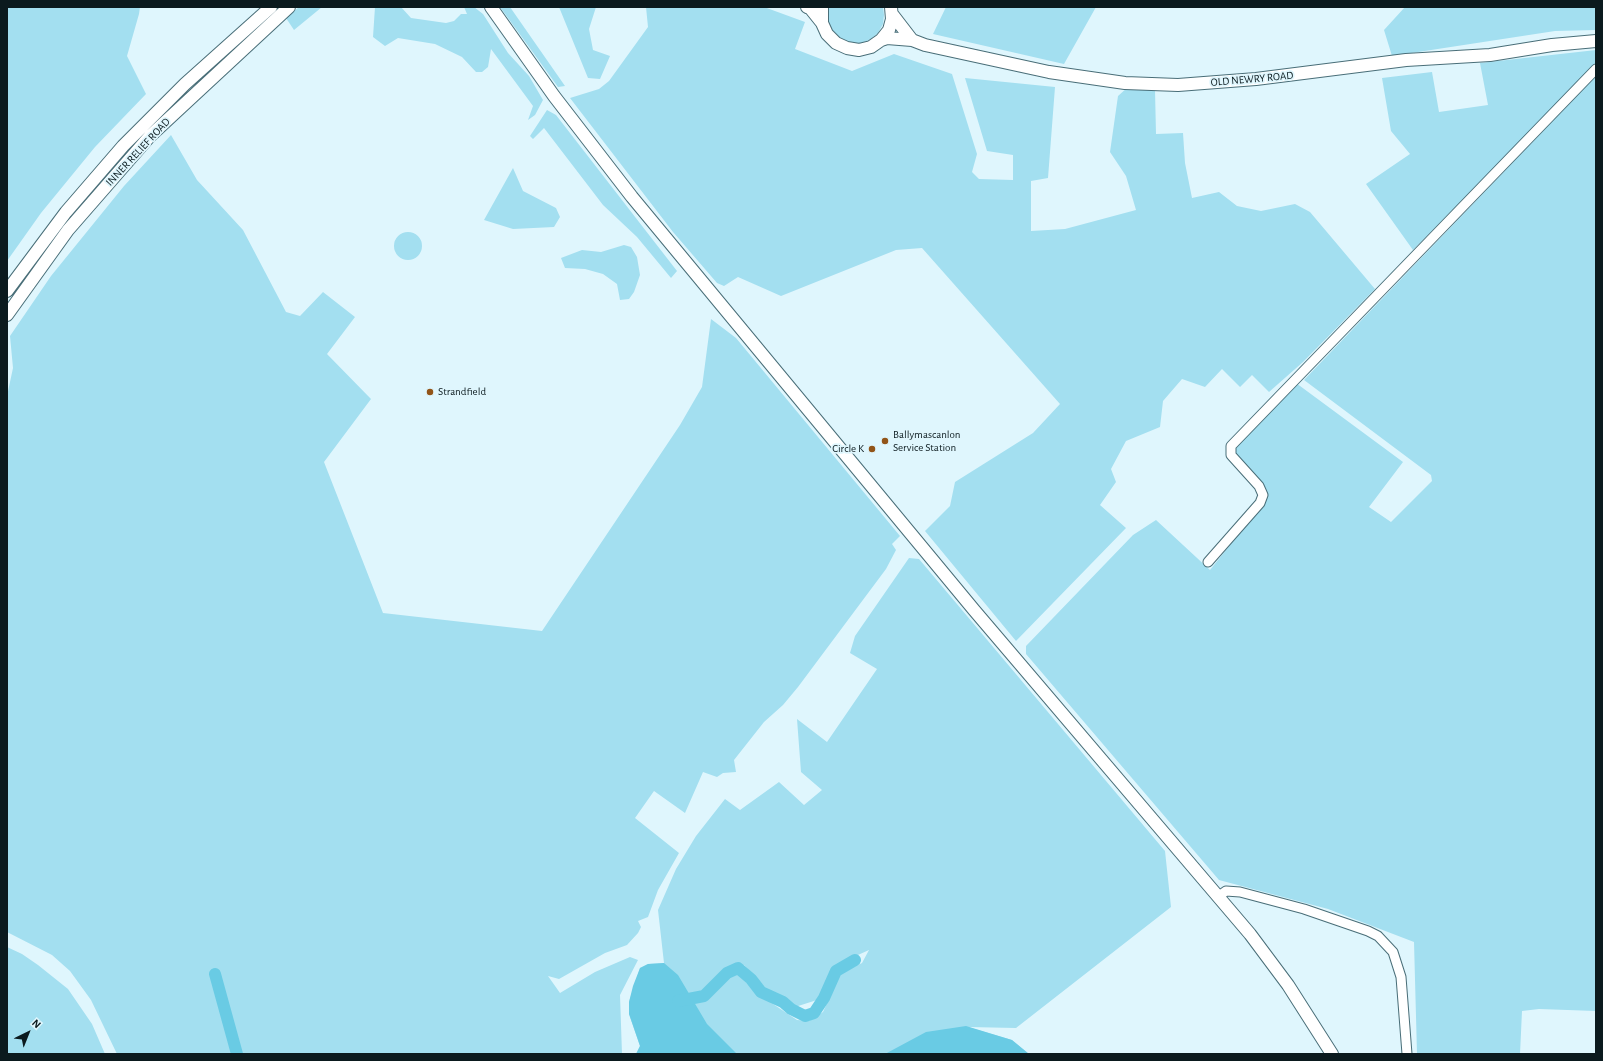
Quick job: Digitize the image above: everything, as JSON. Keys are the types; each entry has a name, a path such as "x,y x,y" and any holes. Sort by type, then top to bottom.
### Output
{"main road":[{"name":"INNER RELIEF ROAD","path":"7,291 66,212 123,146 185,84 271,7"},
{"name":"INNER RELIEF ROAD","path":"7,315 68,230 150,136 289,7"},
{"path":"491,7 554,96 632,197 979,616 1219,896 1288,985 1332,1054"},
{"path":"809,7 822,23 827,34 836,43 847,48 865,48 881,40 889,30 892,11"},
{"path":"822,7 822,23"},
{"path":"892,11 912,40"},
{"name":"OLD NEWRY ROAD","path":"881,40 887,38 912,40 925,45 1049,72 1125,82 1178,85 1256,79 1406,60 1490,55 1552,45 1596,41"}],"street":[{"path":"1208,562 1260,503 1263,495 1260,486 1231,455 1231,446 1596,69"},
{"path":"1219,896 1226,891 1240,892 1304,909 1368,931 1378,936 1393,952 1401,977 1407,1054"}],"shaded area":[{"path":"7,7 140,7 127,56 146,94 95,147 41,213 7,261"},
{"path":"299,7 322,7 294,30 286,18"},
{"path":"375,7 401,7 411,18 446,23 454,21 461,14 467,14 464,7 474,7 483,14 508,53 529,76 543,100 535,115 528,120 533,106 491,49 488,67 482,72 476,72 462,57 435,44 398,38 385,46 373,37"},
{"path":"500,7 510,7 565,86 558,87"},
{"path":"559,7 596,7 589,29 593,50 610,56 600,79 588,78"},
{"path":"646,7 764,7 805,22 795,49 852,71 894,54 952,74 977,154 972,172 979,179 1013,180 1013,155 987,151 965,78 1055,87 1048,178 1031,181 1031,231 1065,229 1136,210 1126,176 1110,152 1118,96 1128,87 1155,90 1156,134 1183,133 1185,163 1192,198 1219,192 1237,206 1261,211 1295,204 1310,212 1375,289 1303,362 1269,392 1252,375 1240,387 1222,369 1205,387 1182,379 1163,401 1160,427 1126,441 1111,469 1116,482 1100,505 1126,528 1016,641 925,531 950,506 955,482 1033,433 1060,404 922,248 896,250 781,296 738,277 724,286 717,283 673,232 570,98 599,89 609,81 648,27"},
{"path":"828,7 883,7 883,24 878,33 871,39 862,43 853,44 836,36 830,28 827,19"},
{"path":"946,7 1096,7 1064,64 933,34"},
{"path":"1405,7 1596,7 1596,30 1555,31 1392,56 1384,30"},
{"path":"1596,50 1596,64 1413,250 1366,184 1410,154 1391,131 1382,78 1432,72 1439,112 1488,105 1480,63"},
{"path":"1596,76 1596,1011 1539,1009 1522,1011 1520,1054 1417,1054 1414,942 1328,909 1219,880 1026,654 1026,646 1133,535 1156,520 1210,570 1266,500 1263,483 1235,453 1234,448 1296,383 1403,462 1369,507 1391,522 1432,481 1431,475 1304,380"},
{"path":"547,110 556,115 677,271 671,278 637,237 603,205 544,128 533,139 530,136"},
{"path":"171,135 197,180 243,230 286,312 300,316 323,292 355,317 327,354 371,399 324,462 383,613 542,631 680,425 702,387 711,319 736,338 900,536 892,544 896,550 886,569 798,687 783,705 764,722 734,760 736,772 723,773 717,777 703,772 685,813 654,791 635,818 679,853 658,890 648,917 638,921 641,927 638,933 627,945 605,953 559,979 548,976 560,993 595,972 630,957 638,960 620,995 622,1054 117,1054 91,1000 70,971 52,955 7,932 7,396 13,368 10,336 51,276 124,186"},
{"path":"513,168 523,191 556,208 560,217 554,227 513,229 484,220"},
{"path":"408,232 418,236 422,246 418,256 408,260 398,256 394,246 398,236"},
{"path":"624,245 631,247 637,257 640,275 634,292 629,299 620,300 617,284 603,274 585,269 565,268 561,258 582,250 601,252"},
{"path":"909,558 919,559 1165,851 1171,907 1016,1028 968,1027 1012,1040 1029,1054 716,1054 681,1006 709,997 729,976 738,972 761,996 797,1020 809,1021 823,1012 841,973 862,963 869,950 838,964 817,1000 795,1007 786,998 765,988 744,965 730,968 705,990 677,998 661,1054 636,1054 640,1046 629,1014 629,1002 640,968 648,964 664,963 658,910 676,869 696,836 725,799 740,810 779,782 804,805 822,790 801,772 797,719 827,742 877,669 850,653 855,636"},
{"path":"7,947 22,954 38,965 68,989 92,1024 105,1054 7,1054"},
{"path":"664,963 678,975 707,1024 737,1054 636,1054 640,1046 629,1014 629,1002 633,986 640,968 648,964"},
{"path":"966,1026 1012,1040 1029,1054 885,1054 926,1032"}],"waterway":[{"path":"678,1001 704,996 727,973 738,968 751,979 761,992 783,1002 791,1009 805,1016 814,1013 824,998 836,971 855,960"},
{"path":"215,974 237,1054"}],"place":[{"name":"Strandfield","path":"430,392"},
{"name":"Ballymascanlon Service Station","path":"885,441"},
{"name":"Circle K","path":"872,449"}]}
